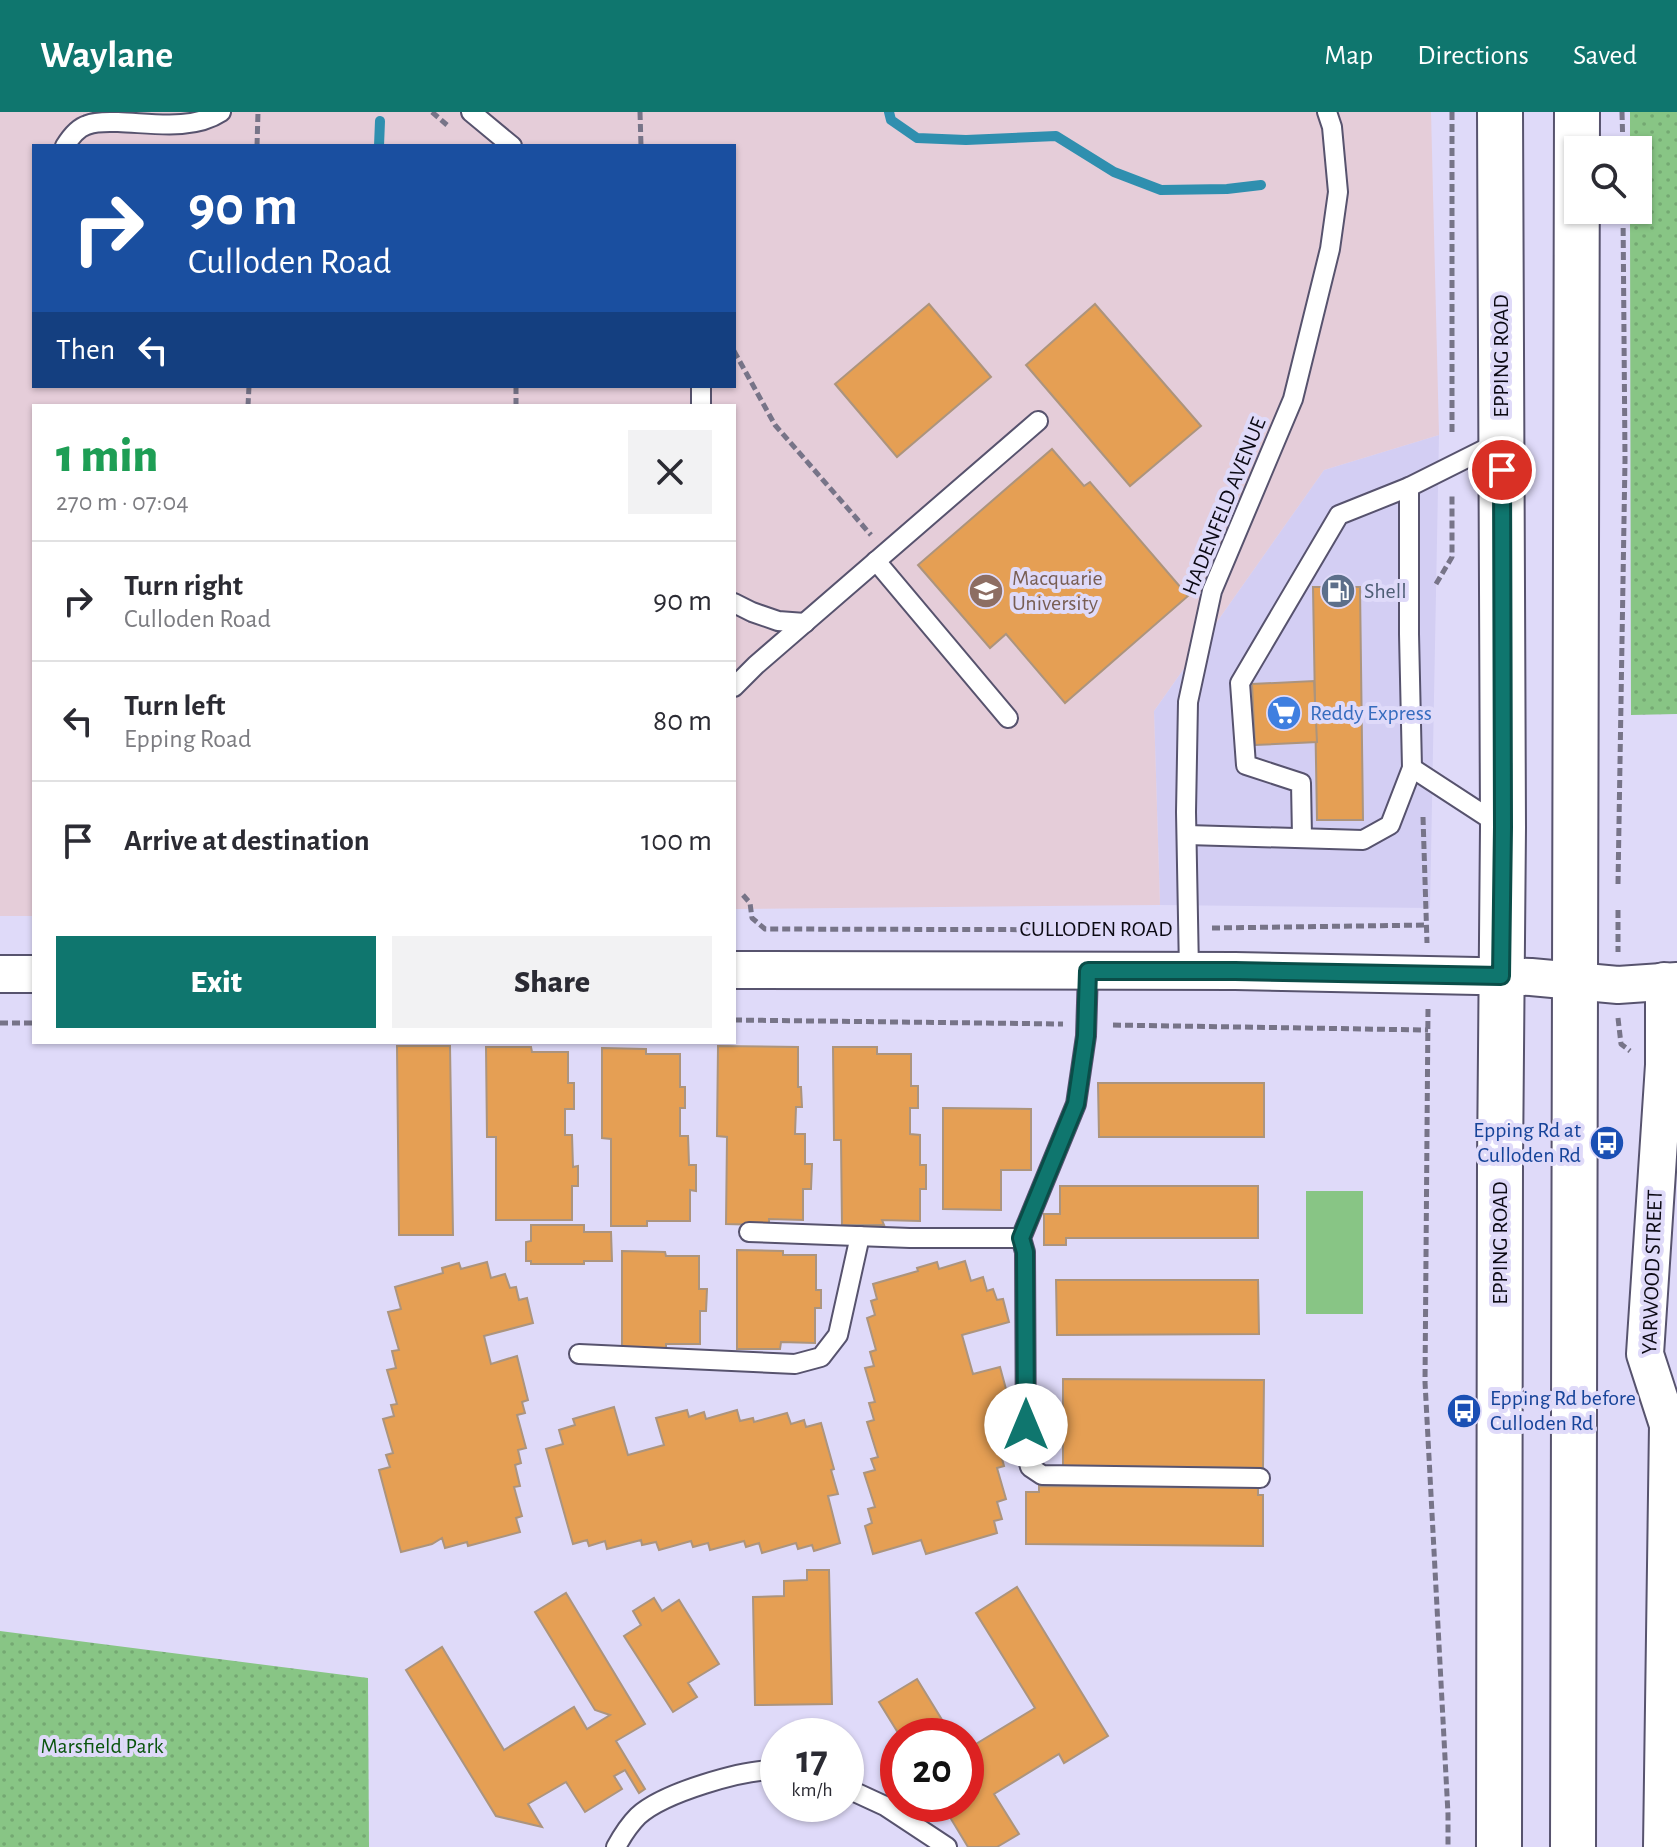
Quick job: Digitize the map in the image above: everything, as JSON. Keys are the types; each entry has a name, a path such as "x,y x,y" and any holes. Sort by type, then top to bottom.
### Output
{"main road":[{"name":"EPPING ROAD","path":"1499,1847 1503,827 1500,112"},
{"path":"1573,1847 1577,112"}],"street":[{"name":"CULLODEN ROAD","path":"736,970 1189,971 1501,976 1618,985 1670,981"},
{"path":"0,974 32,974"},
{"name":"YARWOOD STREET","path":"1662,1847 1672,1423 1645,1354 1670,981"}],"lane":[{"path":"66,144 84,125 101,122 183,124 208,121 221,112"},
{"path":"471,112 510,144"},
{"name":"HADENFELD AVENUE","path":"1189,971 1186,812 1188,702 1212,591 1293,399 1330,249 1338,192 1332,127 1327,112"},
{"path":"736,685 1038,421"},
{"path":"1302,837 1301,783 1246,765 1240,683 1339,515 1409,487 1502,440"},
{"path":"1187,835 1363,840 1390,825 1412,768 1409,487"},
{"path":"881,557 1008,718"},
{"path":"736,604 778,621 805,623"},
{"path":"1412,768 1503,827"},
{"name":"CULLODEN ROAD","path":"1088,971 1086,1036 1076,1104 1021,1238 1025,1252 1026,1452 1030,1467 1042,1475 1260,1478"},
{"path":"749,1232 1021,1238"},
{"path":"579,1354 795,1364 821,1357 838,1335 860,1236"},
{"path":"616,1847 637,1817 656,1803 736,1775 760,1772"},
{"path":"864,1796 885,1806 947,1847"}],"path":[{"path":"257,144 258,112"},
{"path":"640,112 641,144"},
{"path":"1622,112 1623,136"},
{"path":"1618,892 1625,460 1623,224"},
{"path":"736,355 775,425 881,557"},
{"name":"CULLODEN ROAD","path":"743,895 750,903 752,918 765,929 1188,929 1427,925"},
{"path":"1618,905 1618,1029 1621,1044 1630,1052 1664,1065"},
{"path":"1428,975 1425,1382 1448,1847"},
{"path":"0,1023 32,1023"}],"shaded area":[{"name":"Macquarie University","path":"0,112 1431,112 1439,435 1324,470 1154,711 1160,905 736,909 736,404 32,404 32,916 0,916"},
{"name":"Shell","path":"1439,435 1430,908 1160,905 1154,711 1324,470"}],"green space":[{"path":"1630,112 1677,112 1677,714 1631,715 1630,224 1652,224 1652,136 1630,136"},
{"path":"1306,1191 1363,1191 1363,1314 1306,1314"},
{"name":"Marsfield Park","path":"0,1631 368,1678 369,1847 0,1847"}],"building":[{"path":"929,304 991,377 897,457 835,384"},
{"path":"1095,304 1201,426 1130,486 1026,365"},
{"path":"1052,449 1084,486 1090,482 1188,596 1065,703 1006,634 990,648 918,565"},
{"path":"1313,587 1360,587 1363,820 1317,820"},
{"name":"Reddy Express","path":"1314,681 1317,742 1255,745 1252,684"},
{"path":"397,1046 450,1046 453,1235 399,1235"},
{"path":"718,1046 798,1047 798,1087 801,1087 802,1107 796,1107 795,1134 805,1134 805,1164 812,1164 811,1189 803,1189 803,1220 769,1219 769,1225 726,1224 727,1137 717,1136"},
{"path":"486,1047 531,1047 532,1052 568,1052 568,1083 574,1083 574,1109 565,1109 565,1135 572,1135 573,1167 578,1166 578,1186 572,1186 572,1220 496,1220 496,1137 487,1137"},
{"path":"833,1047 877,1047 877,1054 911,1054 911,1086 918,1086 918,1108 910,1108 910,1134 920,1135 920,1165 926,1165 926,1189 920,1189 920,1221 882,1220 884,1225 842,1225 841,1140 834,1140"},
{"path":"602,1048 646,1049 646,1054 680,1054 680,1087 685,1087 685,1108 680,1108 680,1136 688,1136 689,1165 696,1165 696,1191 690,1190 690,1221 647,1221 647,1226 611,1226 611,1139 602,1138"},
{"path":"1098,1083 1264,1083 1264,1137 1099,1137"},
{"path":"943,1108 1031,1109 1031,1170 1001,1170 1001,1210 943,1209"},
{"path":"1060,1186 1258,1186 1258,1238 1066,1238 1066,1245 1044,1245 1044,1214 1060,1214"},
{"path":"531,1225 584,1225 584,1232 611,1232 612,1261 531,1264 531,1261 526,1261 526,1242 531,1241"},
{"path":"737,1250 816,1255 816,1290 821,1290 821,1308 815,1308 815,1343 781,1342 780,1349 737,1349"},
{"path":"622,1251 699,1256 699,1289 707,1289 706,1311 700,1311 700,1344 622,1348"},
{"path":"965,1261 971,1281 983,1277 987,1291 993,1289 997,1300 1003,1299 1009,1322 962,1335 973,1374 1000,1367 1009,1400 1002,1402 1005,1412 999,1415 1008,1448 1000,1451 1004,1466 997,1468 1006,1499 997,1502 1002,1519 994,1521 997,1533 926,1554 921,1540 873,1554 865,1526 872,1523 868,1509 875,1507 864,1473 875,1470 871,1459 878,1457 867,1422 874,1420 869,1403 875,1402 865,1368 874,1366 870,1352 876,1350 867,1318 875,1315 871,1301 877,1299 873,1284 937,1262 939,1269"},
{"path":"487,1262 491,1278 505,1274 510,1288 516,1287 519,1300 527,1298 533,1323 484,1336 491,1364 517,1356 528,1400 522,1402 525,1413 517,1415 526,1448 518,1450 521,1463 515,1465 520,1486 514,1487 522,1516 516,1518 520,1532 468,1546 467,1542 445,1548 442,1538 432,1544 401,1552 379,1470 390,1467 386,1455 393,1453 383,1419 394,1416 391,1405 397,1404 387,1370 396,1368 392,1351 399,1350 388,1312 401,1309 395,1287 443,1273 442,1268 459,1263 461,1269"},
{"path":"1056,1280 1258,1280 1259,1334 1057,1335"},
{"path":"1063,1379 1264,1380 1263,1468 1063,1466"},
{"path":"614,1407 628,1455 664,1445 656,1418 687,1410 689,1417 704,1412 706,1419 737,1410 740,1421 753,1418 754,1422 787,1413 791,1424 804,1420 806,1427 821,1423 838,1494 828,1496 840,1543 814,1551 812,1545 798,1549 796,1543 762,1553 759,1543 746,1547 744,1541 710,1550 708,1543 693,1547 691,1541 659,1550 656,1542 642,1545 641,1540 607,1549 605,1541 589,1546 587,1540 573,1544 546,1449 563,1444 559,1430 575,1425 573,1419"},
{"path":"1039,1486 1258,1488 1258,1495 1263,1495 1263,1546 1026,1544 1026,1492 1039,1492"},
{"path":"807,1570 829,1570 832,1704 755,1705 753,1597 784,1596 784,1581 807,1580"},
{"path":"1017,1587 1108,1736 1064,1763 1059,1754 994,1794 1019,1834 997,1847 968,1847 953,1822 984,1822 984,1739 1035,1708 976,1613"},
{"path":"566,1593 645,1724 616,1741 645,1789 639,1793 625,1770 614,1776 622,1789 585,1812 566,1782 528,1804 542,1827 496,1816 406,1670 442,1647 504,1750 574,1707 587,1729 610,1715 595,1710 535,1612"},
{"path":"654,1598 662,1611 679,1600 719,1664 688,1683 697,1697 673,1712 624,1636 641,1625 633,1611"},
{"path":"917,1679 941,1718 889,1718 879,1702"}],"waterway":[{"path":"889,112 891,120 917,138 966,140 1056,136 1114,172 1161,190 1261,185"},
{"path":"379,144 380,121"}],"place":[{"name":"Macquarie University","path":"986,591"},
{"name":"Shell","path":"1338,591"},
{"name":"Reddy Express","path":"1284,713"},
{"name":"Epping Rd at Culloden Rd","path":"1607,1143"},
{"name":"Epping Rd before Culloden Rd","path":"1464,1411"}],"route":[{"path":"1026,1425 1025,1252 1021,1238 1076,1104 1086,1036 1088,971 1501,976 1502,470"}]}
